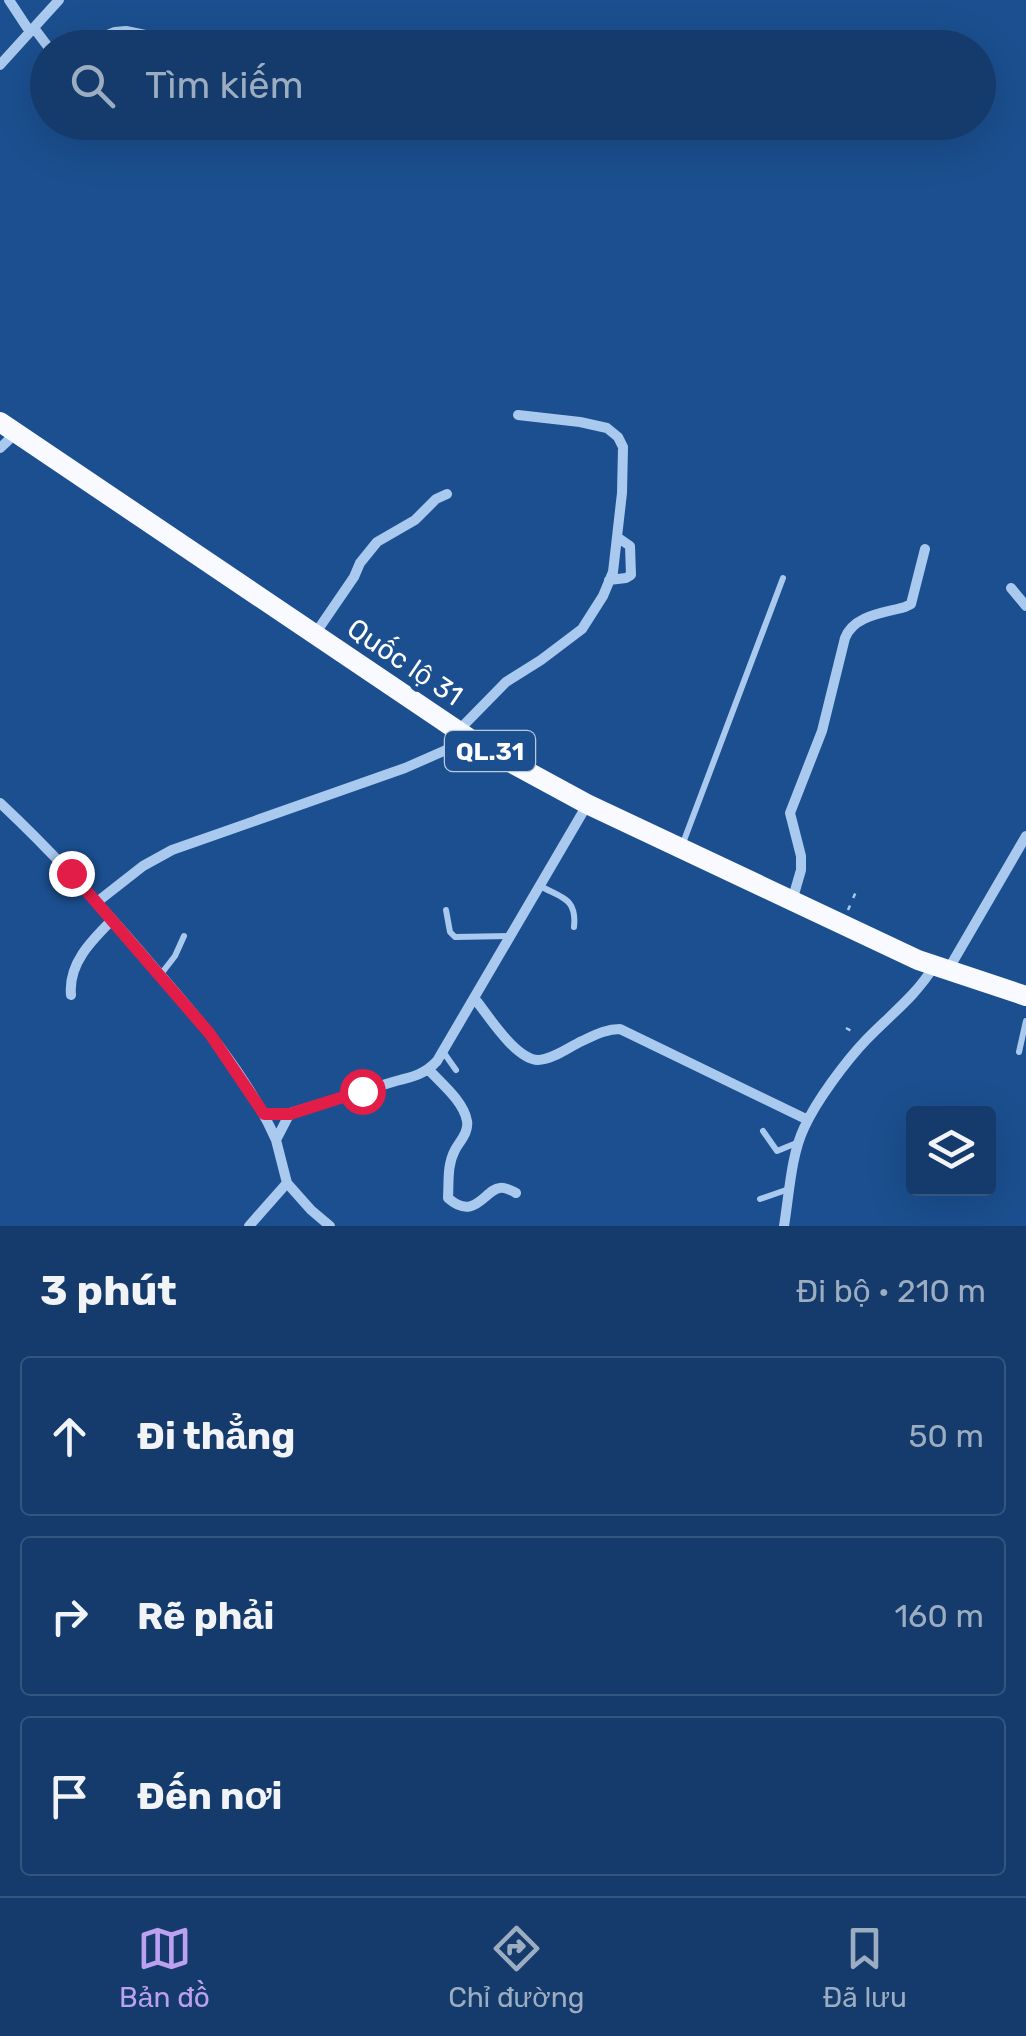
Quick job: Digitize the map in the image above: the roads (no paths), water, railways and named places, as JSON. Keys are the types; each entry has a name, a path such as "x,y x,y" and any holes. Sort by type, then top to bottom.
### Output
{"highway":[{"name":"Quốc lộ 31","path":"8,428 461,733 587,804 941,968 1026,996"}],"street":[{"path":"8,0 32,30 60,0"},
{"path":"0,66 30,32"},
{"path":"97,902 143,866 172,850 446,750 506,682 582,629 610,580 618,537 622,447 618,437 607,428 518,415"},
{"path":"0,448 8,428"},
{"path":"314,634 378,542 415,520 447,494"},
{"path":"610,580 631,575 630,546 618,537"},
{"path":"792,902 801,856 790,813 822,731 845,638 856,622 910,604 924,550"},
{"path":"1011,588 1026,606"},
{"path":"0,803 97,902 210,1034 264,1114 276,1140 287,1183 330,1226"},
{"path":"264,1114 290,1114 429,1070 444,1053 587,804"},
{"path":"784,1226 800,1141 808,1120 867,1040 941,968 1026,836"},
{"path":"71,995 70,983 77,964 87,946 112,920"},
{"path":"475,999 517,1050 531,1058 540,1060 610,1029 620,1029 808,1120"},
{"path":"429,1070 467,1118 466,1134 448,1170 448,1198 458,1205 475,1205 494,1189 516,1193"},
{"path":"276,1140 290,1114"},
{"path":"248,1226 287,1183"}],"lane":[{"path":"681,849 783,578"},
{"path":"540,886 572,905 574,926"},
{"path":"446,910 450,932 455,937 510,936"},
{"path":"160,975 184,936"},
{"path":"1020,1052 1026,1021"},
{"path":"444,1053 456,1070"},
{"path":"764,1130 777,1151 800,1141"},
{"path":"760,1199 790,1188"}]}
